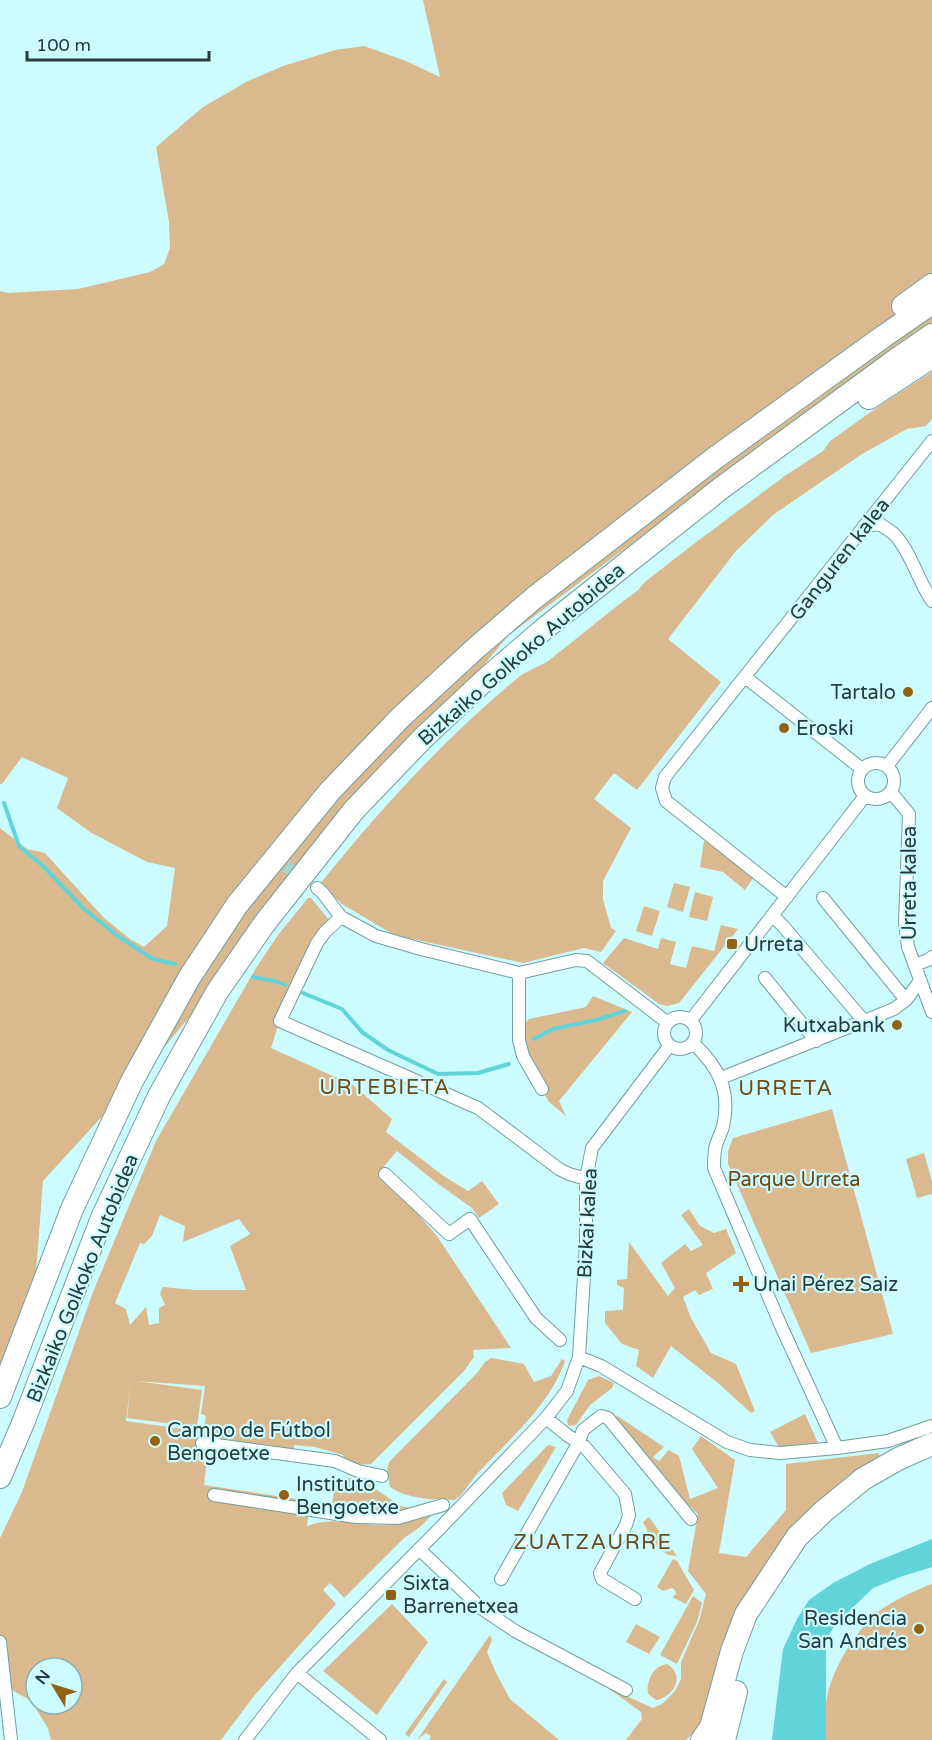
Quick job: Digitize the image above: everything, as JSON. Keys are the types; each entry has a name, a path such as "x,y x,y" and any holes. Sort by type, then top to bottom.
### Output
{"highway":[{"path":"715,458 810,376 932,285"},
{"name":"Bizkaiko Golkoko Autobidea","path":"0,1398 72,1209 132,1080 189,978 237,905 330,791 401,717 534,598 715,458 932,303"},
{"name":"Bizkaiko Golkoko Autobidea","path":"0,1477 102,1218 154,1106 218,992 264,924 354,810 422,739 544,629 720,489 932,335"},
{"path":"720,489 804,444 893,381 932,357"},
{"path":"702,1740 711,1727 732,1652 747,1614 797,1537 893,1450 932,1444"},
{"path":"724,1740 746,1657 760,1621 781,1583 809,1547 841,1514 872,1490 902,1472 932,1459"}],"street":[{"name":"Ganguren kalea","path":"786,897 666,801 662,788 665,777 932,441"},
{"path":"864,526 880,524 894,534 913,564 923,589 932,601"},
{"path":"745,677 862,769"},
{"path":"887,766 932,708"},
{"path":"871,763 887,766 895,781 891,792 876,800 865,796 858,787 862,769 871,763"},
{"name":"Urreta kalea","path":"891,792 909,814 905,923 908,947 932,1012"},
{"path":"691,1020 865,796"},
{"path":"317,888 342,917 376,936 421,949 519,973 576,960 587,962 668,1023"},
{"path":"823,898 906,1000"},
{"path":"772,915 864,1022"},
{"path":"342,917 325,932 317,943 280,1021 478,1108 559,1169 586,1179"},
{"path":"915,964 932,957"},
{"path":"519,973 520,1048 542,1089"},
{"path":"765,978 816,1041"},
{"path":"721,1078 894,1009 906,1000 920,981"},
{"path":"681,1016 691,1020 697,1034 693,1043 679,1049 670,1045 664,1032 668,1023 681,1016"},
{"path":"693,1043 717,1070 725,1094 726,1109 723,1129 716,1145 714,1168 781,1326 837,1448"},
{"name":"Bizkai kalea","path":"245,1740 297,1673 507,1458 514,1455 549,1420 567,1391 579,1358 586,1244 586,1179 592,1148 670,1045"},
{"path":"385,1174 449,1234 470,1219 536,1318 560,1340"},
{"path":"579,1358 601,1366 727,1442 748,1449 780,1453 837,1448 893,1450 932,1426"},
{"path":"501,1579 579,1442 583,1430 601,1416 609,1418 691,1520"},
{"path":"549,1420 584,1446 625,1494 629,1515 626,1525 600,1573 602,1579 635,1599"},
{"path":"202,1443 382,1476"},
{"path":"214,1495 356,1517 398,1518 443,1505"},
{"path":"419,1549 481,1608 515,1631 626,1690"},
{"path":"0,1642 11,1740"},
{"path":"297,1673 380,1740"}],"green space":[{"path":"423,0 932,0 932,328 810,411 509,635 151,1063 43,1181 35,1285 0,1397 0,828 27,849 45,853 104,918 144,947 167,926 175,868 147,862 90,832 57,808 68,778 22,757 0,784 0,291 8,293 78,289 150,272 164,264 170,248 169,222 156,147 203,107 248,81 283,66 335,50 364,46 406,61 440,77"},
{"path":"932,372 932,419 926,426 907,429 862,454 773,515 736,551 668,639 721,682 637,790 614,773 594,799 631,828 603,881 603,899 611,928 616,931 601,952 584,948 523,963 394,935 342,904 320,884 366,828 440,749 520,676 548,661 691,546 786,475 823,451 830,441"},
{"path":"704,841 714,844 754,877 745,890 723,872 700,867"},
{"path":"674,883 690,887 683,912 667,907"},
{"path":"695,892 713,897 707,921 689,917"},
{"path":"308,898 311,898 330,921 279,1023 271,1048 353,1085 392,1119 386,1132 445,1177 468,1191 482,1181 499,1204 479,1218 472,1208 397,1151 380,1171 437,1236 511,1348 473,1350 474,1357 464,1371 371,1464 356,1465 344,1459 343,1455 315,1447 294,1445 294,1453 202,1440 206,1416 201,1414 205,1386 136,1381 202,1390 197,1427 127,1418 131,1380 126,1421 197,1431 195,1451 204,1447 260,1456 257,1459 208,1453 204,1485 310,1501 307,1526 329,1521 392,1525 415,1520 430,1513 431,1516 404,1538 344,1598 330,1583 323,1590 336,1604 254,1696 221,1740 51,1740 48,1728 40,1716 84,1716 84,1656 24,1656 24,1697 12,1690 0,1652 0,1538 22,1492 93,1292 156,1141 256,968 278,935","holes":["160,1215 185,1226 183,1242 239,1219 250,1234 230,1246 246,1290 195,1290 163,1287 160,1294 165,1305 159,1308 159,1323 149,1325 146,1307 130,1325 126,1309 115,1303 140,1243 144,1244 152,1236"]},
{"path":"644,906 660,911 652,936 636,931"},
{"path":"721,925 738,929 679,1003 667,1006 659,1004 603,963 624,938 658,949 661,938 676,942 670,964 686,968 692,946 714,951"},
{"path":"593,996 632,1012 559,1101 566,1116 549,1102 523,1056 519,1030 529,1019 586,1007"},
{"name":"Parque Urreta","path":"832,1109 893,1334 811,1353 728,1164 728,1151 733,1138"},
{"path":"924,1153 932,1181 932,1194 917,1198 906,1159"},
{"path":"689,1209 700,1226 714,1233 726,1229 736,1253 706,1273 713,1289 699,1295 695,1290 683,1297 691,1318 711,1353 736,1364 755,1411 751,1413 718,1383 671,1346 653,1378 636,1366 639,1350 622,1344 605,1323 605,1311 623,1310 624,1288 617,1285 617,1280 627,1279 629,1242 668,1296 675,1288 661,1263 685,1244 691,1251 703,1245 681,1215"},
{"path":"491,1358 524,1364 534,1382 551,1376 562,1359 565,1361 549,1393 527,1422 455,1500 413,1497 390,1487 387,1470 389,1462"},
{"path":"599,1376 614,1383 612,1388 590,1405 576,1425 568,1426 567,1420 588,1380"},
{"path":"805,1414 819,1445 780,1449 770,1432"},
{"path":"616,1415 664,1447 653,1457 659,1461 669,1450 679,1456 690,1499 718,1488 692,1449 701,1436 735,1460 719,1553 746,1557 786,1510 786,1464 878,1453 880,1455 811,1510 755,1581 716,1665 706,1721 686,1740 626,1740 642,1719 641,1712 608,1688 653,1708 662,1704 675,1691 681,1679 681,1662 699,1621 706,1594 688,1571 698,1514 670,1488 619,1427"},
{"path":"548,1445 556,1447 518,1511 506,1505 502,1493"},
{"path":"348,1478 363,1480 400,1506 418,1509 385,1511 332,1503 336,1482"},
{"path":"649,1517 677,1556 668,1555 648,1541 647,1530 643,1522"},
{"path":"673,1559 677,1561 694,1590 686,1604 672,1597 676,1594 672,1588 663,1591 657,1587"},
{"path":"932,1584 932,1740 825,1740 828,1692 849,1646 863,1626 876,1613 900,1598"},
{"path":"693,1596 702,1603 697,1622 677,1664 660,1655"},
{"path":"392,1604 428,1642 377,1715 323,1671"},
{"path":"636,1624 660,1637 649,1654 626,1642"},
{"path":"490,1635 492,1640 487,1652 510,1699 559,1740 429,1740 431,1736 426,1733 417,1740"},
{"path":"667,1664 673,1669 677,1679 668,1695 656,1700 648,1694 649,1679 654,1671"},
{"path":"444,1679 447,1682 409,1737 405,1734"}],"water":[{"path":"932,1539 932,1567 873,1588 837,1623 826,1639 826,1740 772,1740 783,1649 809,1600 833,1583 870,1564"}],"waterway":[{"path":"4,803 19,846 44,867 84,909 118,936 153,959 175,964"},
{"path":"253,977 285,985"},
{"path":"303,993 342,1009 362,1032 388,1050 438,1074 478,1073 509,1064"},
{"path":"534,1039 553,1029 625,1011"}],"tunnel":[{"path":"271,856 317,888"}],"place":[{"name":"Tartalo","path":"908,692"},
{"name":"Eroski","path":"784,728"},
{"name":"Urreta","path":"732,944"},
{"name":"Kutxabank","path":"897,1025"},
{"name":"Unai Pérez Saiz","path":"741,1284"},
{"name":"Campo de Fútbol Bengoetxe","path":"155,1441"},
{"name":"Instituto Bengoetxe","path":"284,1495"},
{"name":"Sixta Barrenetxea","path":"391,1595"},
{"name":"Residencia San Andrés","path":"919,1629"}],"district":[{"name":"URTEBIETA","path":"385,1087"},
{"name":"URRETA","path":"786,1088"},
{"name":"ZUATZAURRE","path":"593,1542"}]}
